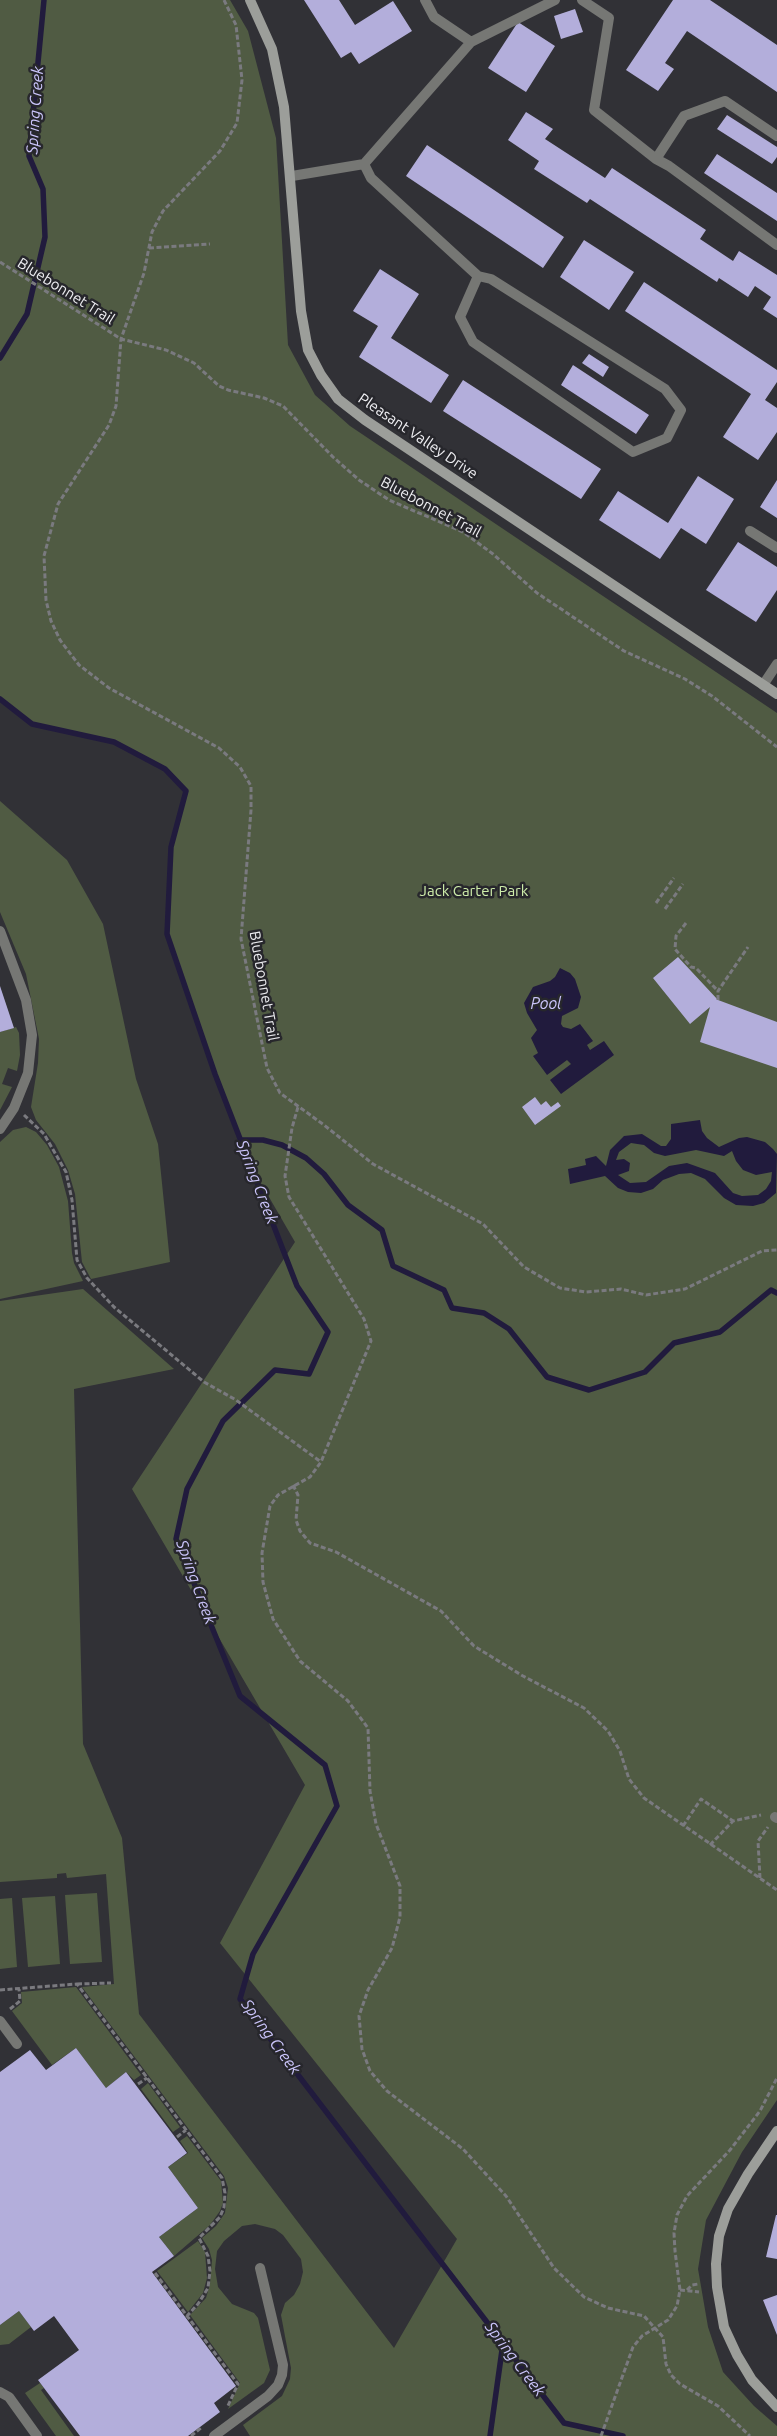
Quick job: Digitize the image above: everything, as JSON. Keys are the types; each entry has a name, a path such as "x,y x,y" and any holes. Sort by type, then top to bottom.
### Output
{"street":[{"name":"Pleasant Valley Drive","path":"250,0 272,49 284,107 292,176 301,311 308,350 321,375 338,399 365,420 777,694"},
{"path":"777,2131 728,2209 719,2236 716,2264 717,2287 724,2327 736,2355 752,2380 777,2407"}],"lane":[{"path":"425,0 434,17 472,42"},
{"path":"292,176 364,164 472,42 555,0"},
{"path":"582,0 608,18 594,110 656,159 669,166 777,245"},
{"path":"656,159 684,116 725,100 777,136"},
{"path":"364,164 371,178 478,276 490,279 665,389 681,410 667,438 633,452 473,342 460,317 478,276"},
{"path":"750,531 777,548"},
{"path":"763,685 777,664"},
{"path":"0,931 26,1000 32,1035 28,1073 14,1108 0,1129"},
{"path":"0,2021 17,2044"},
{"path":"214,2436 268,2396 278,2385 282,2375 283,2365 260,2268"},
{"path":"0,2392 9,2397 38,2436"}],"path":[{"path":"120,338 144,273 152,232 163,211 220,151 237,123 242,80 236,25 224,0"},
{"path":"149,248 210,244"},
{"name":"Bluebonnet Trail","path":"0,262 72,310 120,338 166,350 194,363 219,386 228,390 264,398 283,406 333,457 359,480 389,500 463,532 493,554 536,592 624,651 685,680 712,696 777,747"},
{"name":"Bluebonnet Trail","path":"120,338 116,406 108,426 58,504 44,556 46,600 51,620 60,640 79,665 109,688 219,748 240,767 251,786 251,810 241,938 267,1068 280,1094 324,1125 373,1164 483,1224 524,1267 560,1288 586,1292 621,1289 646,1295 685,1289 762,1251 777,1250"},
{"path":"656,903 674,878"},
{"path":"665,909 683,884"},
{"path":"686,923 676,936 676,949 691,967 696,968 718,991"},
{"path":"718,1000 718,991 748,948"},
{"path":"298,1107 292,1128 285,1176 289,1198 364,1319 371,1341 336,1431 321,1462 310,1476 278,1496 270,1506 262,1553 263,1582 273,1619 300,1661 348,1701 368,1728 370,1791 376,1824 400,1886 400,1916 392,1948 368,1990 359,2016 362,2048 370,2071 387,2091 463,2149 506,2196 554,2268 584,2297 608,2308 644,2316 664,2337 666,2364 671,2375 680,2384 718,2406 750,2436"},
{"path":"14,1108 44,1134 66,1172 72,1200 78,1260 87,1278 114,1307 204,1382 236,1400 321,1462"},
{"path":"293,1486 298,1495 296,1520 300,1531 310,1543 336,1552 441,1611 474,1646 523,1676 584,1708 608,1731 620,1751 629,1779 644,1798 777,1890"},
{"path":"683,1826 701,1799 733,1821"},
{"path":"710,1845 733,1821 769,1813 776,1818 758,1841 760,1878"},
{"path":"0,1990 111,1983"},
{"path":"77,1984 222,2178 225,2192 224,2207 220,2218 199,2238 208,2256 209,2280 204,2296 187,2316"},
{"path":"10,2009 20,2001 19,1989"},
{"path":"138,2084 147,2078"},
{"path":"601,2436 633,2347 642,2336 668,2320 677,2306 680,2290 674,2234 677,2215 687,2196 730,2150 760,2112 777,2078"},
{"path":"178,2137 186,2130"},
{"path":"155,2272 238,2384 226,2409"},
{"path":"687,2290 692,2285 698,2284"},
{"path":"680,2290 699,2292"},
{"path":"191,2436 205,2425"}],"green space":[{"name":"Jack Carter Park","path":"0,0 230,0 248,31 276,138 288,345 315,395 350,426 777,713 777,2100 742,2152 706,2220 698,2269 708,2327 723,2372 754,2406 777,2426 777,2436 250,2436 243,2425 282,2396 290,2379 291,2368 281,2315 285,2303 294,2295 300,2284 303,2272 301,2259 283,2235 275,2229 255,2224 242,2226 224,2241 217,2251 215,2269 218,2287 232,2304 254,2313 258,2318 270,2370 264,2383 228,2409 240,2383 190,2315 206,2298 210,2284 212,2260 209,2249 202,2238 216,2226 225,2213 228,2188 224,2176 82,1987 114,1984 106,1874 67,1878 66,1873 57,1874 57,1878 0,1882 0,1301 83,1289 174,1369 74,1389 83,1744 122,1838 139,2014 394,2348 457,2239 220,1943 305,1785 132,1489 295,1242 251,1166 215,1074 167,934 171,847 186,791 165,769 114,742 32,724 0,699"},
{"path":"0,801 67,860 103,924 136,1079 158,1144 170,1262 91,1279 82,1262 75,1194 68,1170 55,1144 36,1120 31,1107 38,1063 39,1039 26,974 0,912"},
{"path":"16,1027 19,1033 20,1055 17,1071 8,1068 2,1084 12,1087 0,1110 0,1032"},
{"path":"26,1127 36,1132 47,1145 59,1167 68,1201 74,1263 83,1281 0,1299 0,1142 13,1130"},
{"path":"97,1893 102,1962 70,1964 65,1895"},
{"path":"55,1896 60,1964 28,1967 22,1898"},
{"path":"12,1898 17,1967 0,1969 0,1899"},
{"path":"76,1987 141,2075 134,2080 126,2072 106,2088 76,2048 52,2065 12,2011 22,2003 21,1992"},
{"path":"148,2083 180,2127 173,2132 141,2089"},
{"path":"187,2136 221,2181 223,2203 210,2225 174,2256 159,2237 198,2208 168,2167 188,2153 180,2141"},
{"path":"198,2241 205,2252 207,2278 203,2293 188,2312 157,2271"},
{"path":"19,2311 31,2327 9,2344 0,2345 0,2325"},
{"path":"40,2383 44,2388 41,2390 74,2436 56,2436 25,2393"}],"water":[{"name":"Pool","path":"560,968 570,973 575,979 581,997 578,1008 562,1016 561,1024 563,1027 571,1029 580,1024 593,1041 587,1045 590,1050 604,1041 614,1055 561,1094 550,1080 571,1064 567,1060 547,1075 533,1056 538,1053 531,1038 537,1030 527,1013 524,1003 533,987 550,981 555,977"},
{"path":"700,1120 702,1131 707,1138 719,1147 739,1138 747,1137 765,1142 777,1154 776,1193 764,1203 753,1206 736,1205 724,1198 705,1179 691,1173 679,1174 663,1180 653,1189 641,1193 628,1192 618,1188 605,1176 570,1184 568,1169 586,1165 585,1159 596,1156 606,1166 610,1150 624,1136 642,1134 661,1146 666,1146 671,1139 671,1124","holes":["631,1143 644,1145 654,1153 665,1156 696,1150 724,1156 732,1151 736,1161 743,1170 756,1175 772,1172 771,1181 766,1189 758,1195 742,1196 733,1193 715,1173 687,1163 669,1166 646,1182 630,1183 618,1175 629,1171 630,1163 624,1159 616,1160 619,1152"]}],"building":[{"path":"304,0 339,0 355,25 393,1 412,31 359,64 351,52 341,58"},
{"path":"673,0 710,0 777,45 777,92 687,31 665,63 674,69 658,91 626,70"},
{"path":"575,9 583,32 561,39 554,16"},
{"path":"518,22 555,46 526,92 488,68"},
{"path":"526,112 553,129 545,139 605,178 612,168 706,230 700,239 733,261 739,251 777,275 777,318 763,309 771,297 755,286 748,297 719,278 717,282 590,199 587,203 534,169 539,161 508,140"},
{"path":"727,115 777,147 777,157 772,164 717,129"},
{"path":"427,145 564,237 543,268 406,176"},
{"path":"717,154 777,193 777,221 704,173"},
{"path":"584,240 634,272 609,310 560,277"},
{"path":"380,269 419,294 391,338 449,375 431,403 359,357 378,326 353,311"},
{"path":"644,282 777,370 777,382 765,400 777,408 777,432 758,460 723,437 751,394 625,311"},
{"path":"589,354 609,367 603,377 582,363"},
{"path":"573,365 649,415 636,434 561,385"},
{"path":"463,380 601,469 581,499 443,411"},
{"path":"698,476 734,499 706,544 681,528 660,559 599,520 618,491 668,523"},
{"path":"777,480 777,518 760,507"},
{"path":"738,542 777,567 777,590 756,622 706,590"},
{"path":"678,957 718,1000 777,1022 777,1068 700,1042 710,1007 690,1024 653,978"},
{"path":"0,986 14,1028 0,1032"},
{"path":"535,1097 541,1105 546,1101 551,1107 558,1102 561,1106 535,1125 522,1107"},
{"path":"76,2048 106,2088 126,2072 187,2153 168,2167 198,2208 159,2237 174,2256 152,2272 236,2386 214,2403 220,2412 188,2436 80,2436 38,2380 79,2350 54,2316 34,2331 19,2311 0,2325 0,2072 30,2050 46,2070"},
{"path":"777,2215 777,2259 766,2257"},
{"path":"777,2295 777,2335 763,2300"}],"waterway":[{"name":"Spring Creek","path":"0,358 27,314 45,237 43,189 29,156 44,0"},
{"name":"Spring Creek","path":"0,699 32,724 114,742 165,769 186,791 171,847 167,934 215,1074 297,1286 328,1332 309,1374 275,1370 223,1421 187,1489 176,1539 240,1696 325,1765 337,1806 253,1954 240,1999 564,2423 623,2436"},
{"path":"241,1140 263,1140 282,1145 306,1158 324,1174 348,1205 382,1230 393,1266 444,1290 452,1308 484,1313 509,1329 547,1377 589,1390 645,1372 674,1343 720,1332 771,1290 777,1293"},
{"path":"490,2436 503,2343"}]}
